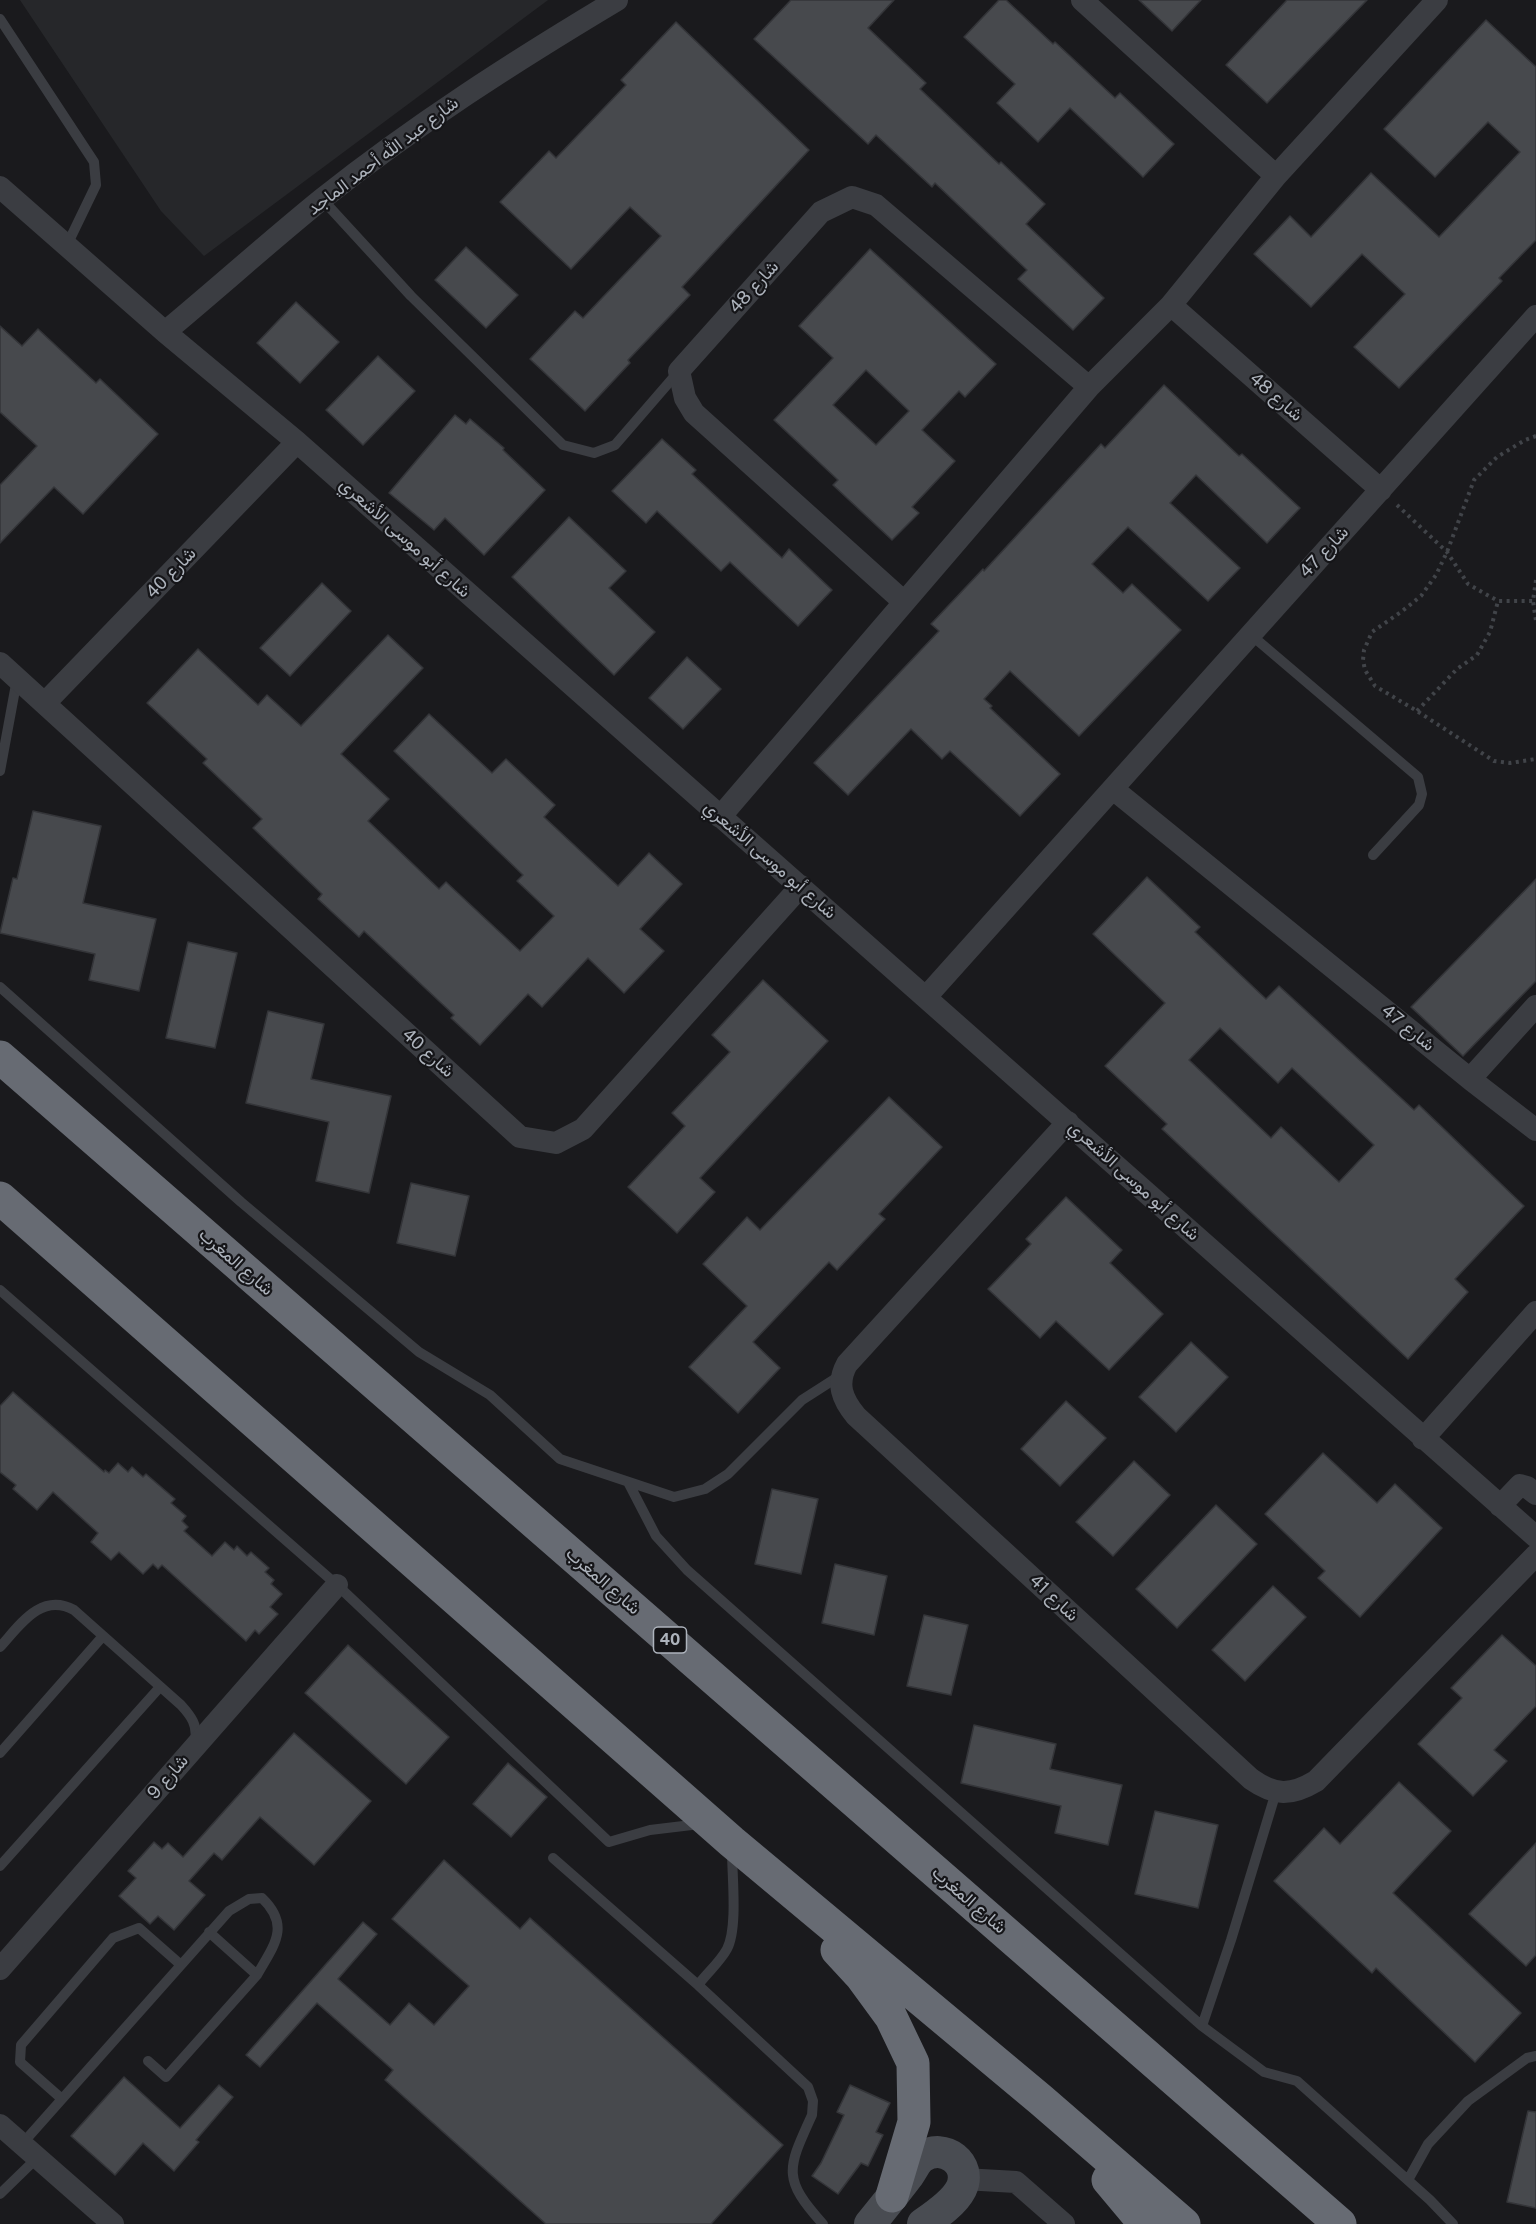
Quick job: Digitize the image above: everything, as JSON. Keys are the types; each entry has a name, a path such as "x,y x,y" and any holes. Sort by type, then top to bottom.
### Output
{"highway":[{"name":"شارع المغرب","path":"0,1057 1340,2224"},
{"path":"0,1198 732,1841 1041,2100 1184,2224"},
{"path":"732,1841 861,1976 891,2017 913,2063 914,2122 892,2196"},
{"path":"1041,2100 1145,2224"},
{"path":"1303,2190 1353,2224"}],"street":[{"name":"شارع عبد الله أحمد الماجد","path":"165,332 322,199 472,90 617,0"},
{"path":"1082,0 1276,176"},
{"path":"720,817 1089,387 1171,304 1276,176 1437,0"},
{"name":"شارع أبو موسى الأشعري","path":"0,187 165,332 297,442 1536,1537"},
{"name":"شارع 48","path":"679,371 821,212 852,197 876,205 1089,387"},
{"name":"شارع 48","path":"1171,304 1382,490"},
{"name":"شارع 47","path":"926,997 1536,316"},
{"path":"679,371 685,398 694,413 904,602"},
{"name":"شارع 40","path":"45,703 297,442"},
{"name":"شارع 40","path":"0,663 520,1137 556,1143 584,1129 801,886"},
{"name":"شارع 47","path":"1113,789 1536,1130"},
{"path":"1470,1079 1536,1006"},
{"path":"841,1375 847,1364 1068,1122"},
{"path":"1424,1439 1536,1312"},
{"name":"شارع 41","path":"841,1375 841,1391 847,1405 856,1416 1251,1779 1275,1792"},
{"path":"1500,1506 1520,1485 1536,1494"},
{"path":"1275,1792 1303,1789 1316,1781 1536,1555"},
{"name":"شارع 9","path":"0,1969 337,1585"},
{"path":"0,2125 113,2224"},
{"path":"870,2224 921,2158 942,2152 950,2154 957,2159 962,2168 964,2179 960,2191 923,2224"},
{"path":"964,2179 1016,2182 1064,2224"}],"lane":[{"path":"0,19 94,162 96,185 67,245"},
{"path":"322,199 411,296 562,445 594,453 615,445 679,371"},
{"path":"1250,633 1418,777 1422,794 1419,805 1372,855"},
{"path":"0,771 18,678"},
{"path":"0,987 241,1202 419,1352 490,1395 560,1460 674,1497 705,1489 728,1474 801,1400 841,1375"},
{"path":"0,1290 337,1585 609,1842 650,1830 732,1841 731,1938 721,1958 698,1984"},
{"path":"628,1482 656,1536 687,1570 1202,2026 1264,2072 1297,2081 1408,2180 1453,2224"},
{"path":"0,1647 38,1609 53,1604 63,1604 74,1610 181,1705 194,1722 197,1732 194,1748"},
{"path":"0,1753 103,1636"},
{"path":"0,1866 160,1687"},
{"path":"1202,2026 1231,1940 1275,1792"},
{"path":"553,1858 698,1984 808,2088 813,2108 812,2115 793,2156 793,2178 803,2202 823,2224"},
{"path":"0,2194 62,2099 229,1911 249,1899 262,1898 273,1909 279,1926 273,1948 257,1974 166,2077 148,2061"},
{"path":"62,2099 20,2062 21,2045 113,1938 140,1928 181,1965"},
{"path":"210,1932 257,1974"},
{"path":"1408,2180 1428,2144 1468,2101 1527,2058 1536,2056"}],"path":[{"path":"1536,436 1497,457 1473,480 1447,552 1436,575 1421,596 1372,632 1364,650 1365,670 1375,686 1494,761 1510,764 1536,759"},
{"path":"1382,490 1447,552 1468,584 1498,602 1533,600"},
{"path":"1536,580 1533,600 1536,621"},
{"path":"1417,711 1457,669 1477,655 1490,632 1498,602"}],"shaded area":[{"path":"20,0 548,0 204,256 161,211"}],"building":[{"path":"791,0 894,0 868,28 926,83 920,89 1045,204 1026,224 1104,298 1073,330 1018,279 1027,270 935,183 932,187 876,135 868,144 754,39"},
{"path":"999,0 1006,0 1115,98 1120,93 1174,144 1143,177 1070,108 1038,142 997,103 1015,84 964,37"},
{"path":"1139,0 1201,0 1172,31"},
{"path":"1287,0 1367,0 1267,103 1226,65"},
{"path":"1486,20 1536,67 1536,240 1499,278 1502,281 1399,388 1354,347 1405,294 1362,254 1311,307 1254,254 1290,216 1311,237 1371,173 1439,237 1520,152 1488,122 1435,177 1384,129"},
{"path":"676,22 809,150 682,287 690,295 628,360 630,363 585,411 530,359 575,311 583,318 661,236 630,207 571,269 500,202 549,151 556,158 626,85 621,80"},
{"path":"466,247 518,295 486,328 435,280"},
{"path":"870,249 996,364 965,397 959,391 922,430 955,461 912,507 919,513 892,540 833,485 838,480 774,420 833,358 799,326","holes":["866,370 909,411 876,445 833,405"]},
{"path":"296,302 339,342 300,383 257,343"},
{"path":"0,326 22,346 38,329 96,383 100,379 158,434 83,514 54,487 0,543 0,485 37,446 0,412"},
{"path":"378,356 415,391 363,445 326,410"},
{"path":"1164,385 1239,456 1242,454 1300,508 1267,543 1196,475 1170,503 1240,568 1208,601 1128,527 1092,564 1123,593 1132,584 1181,630 1079,736 1010,671 984,699 992,706 990,708 1060,774 1020,816 950,751 942,759 911,729 848,795 814,763 939,631 931,624 983,569 984,571 1101,444 1105,448"},
{"path":"455,415 466,424 470,419 504,448 503,450 545,490 484,555 445,518 434,530 389,493"},
{"path":"662,439 696,470 692,474 782,558 789,549 832,590 798,626 730,562 721,571 657,511 646,523 612,491"},
{"path":"569,517 626,571 609,588 655,632 614,675 512,577"},
{"path":"322,583 351,611 290,676 260,648"},
{"path":"388,635 423,668 341,754 389,799 368,821 439,889 446,882 520,951 554,916 517,881 523,875 394,751 429,714 492,773 506,759 555,805 544,817 618,886 649,853 682,884 640,929 664,951 624,993 588,958 542,1007 528,994 480,1045 451,1018 454,1015 364,931 359,937 318,899 322,894 253,828 262,819 203,763 207,759 147,703 198,649 258,705 267,695 301,726"},
{"path":"687,657 721,689 683,729 649,698"},
{"path":"33,811 101,826 83,903 156,919 139,991 89,980 95,954 0,933 13,878 17,879"},
{"path":"1147,877 1200,927 1195,932 1266,999 1279,986 1414,1110 1419,1105 1524,1206 1455,1279 1468,1292 1408,1359 1162,1129 1167,1124 1105,1066 1165,1003 1093,934","holes":["1220,1028 1278,1083 1292,1068 1374,1145 1339,1182 1281,1127 1271,1138 1189,1060"]},
{"path":"1536,879 1536,981 1463,1056 1411,1007"},
{"path":"188,942 237,953 215,1048 166,1038"},
{"path":"763,980 828,1041 700,1178 715,1192 677,1233 628,1187 685,1126 672,1113 730,1052 712,1035"},
{"path":"268,1011 324,1024 311,1079 391,1096 369,1193 316,1181 329,1122 246,1103"},
{"path":"889,1097 942,1147 879,1214 885,1219 837,1270 829,1262 753,1342 780,1368 738,1413 689,1367 747,1306 703,1264 747,1217 760,1230"},
{"path":"411,1183 469,1196 455,1256 397,1243"},
{"path":"1066,1197 1122,1250 1110,1263 1163,1314 1109,1370 1056,1321 1040,1338 988,1289 1031,1244 1026,1239"},
{"path":"1191,1342 1228,1377 1176,1432 1139,1397"},
{"path":"13,1392 104,1472 105,1470 109,1473 118,1463 128,1472 132,1467 143,1477 146,1474 175,1499 171,1503 186,1516 182,1521 188,1527 184,1531 212,1556 225,1542 234,1550 237,1546 247,1556 251,1552 269,1568 265,1572 274,1580 271,1584 282,1594 270,1607 278,1614 259,1634 255,1630 246,1641 162,1565 158,1569 153,1564 143,1574 119,1552 111,1560 91,1542 98,1533 53,1492 37,1510 13,1489 16,1485 0,1472 0,1406"},
{"path":"1066,1401 1106,1438 1060,1486 1021,1449"},
{"path":"1323,1453 1377,1503 1395,1484 1442,1528 1360,1617 1318,1578 1325,1571 1265,1514"},
{"path":"1134,1461 1170,1495 1113,1556 1076,1522"},
{"path":"772,1489 818,1499 801,1574 755,1564"},
{"path":"1216,1505 1257,1544 1177,1628 1136,1589"},
{"path":"835,1564 887,1576 874,1635 822,1623"},
{"path":"1273,1586 1306,1617 1245,1681 1212,1650"},
{"path":"924,1615 968,1625 951,1695 907,1686"},
{"path":"1502,1635 1536,1666 1536,1706 1494,1750 1507,1761 1473,1796 1418,1744 1462,1698 1451,1688"},
{"path":"348,1645 449,1737 406,1784 305,1693"},
{"path":"974,1725 1056,1744 1050,1769 1122,1785 1108,1845 1055,1833 1061,1806 961,1783"},
{"path":"294,1733 371,1801 314,1865 260,1817 222,1860 214,1853 189,1881 205,1895 174,1930 158,1916 150,1924 119,1896 136,1878 128,1871 154,1842 162,1849 168,1843 183,1857"},
{"path":"508,1763 547,1797 511,1837 473,1804"},
{"path":"1399,1782 1451,1831 1393,1893 1521,2013 1475,2062 1376,1968 1372,1973 1274,1881 1324,1828 1340,1844"},
{"path":"1155,1811 1218,1825 1198,1908 1135,1894"},
{"path":"1536,1843 1536,1955 1526,1966 1469,1914"},
{"path":"444,1860 520,1929 530,1918 783,2145 711,2224 546,2224 385,2080 393,2070 317,2003 260,2067 246,2055 363,1922 377,1934 338,1979 390,2025 409,2003 434,2025 469,1986 392,1919"},
{"path":"124,2077 180,2128 219,2085 233,2097 196,2140 199,2142 174,2171 143,2143 115,2175 71,2136"},
{"path":"850,2085 890,2103 876,2132 883,2135 868,2166 861,2163 838,2194 812,2176 821,2163 844,2115 837,2112"},
{"path":"1528,2111 1536,2112 1536,2208 1507,2202"}]}
